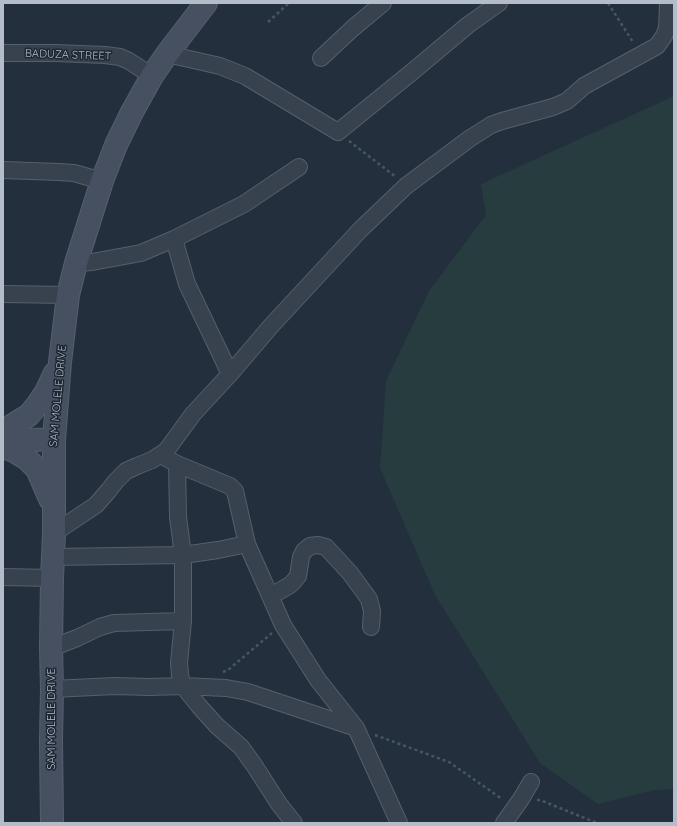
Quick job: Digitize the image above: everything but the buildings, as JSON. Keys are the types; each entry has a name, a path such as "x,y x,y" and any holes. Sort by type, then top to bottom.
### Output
{"street":[{"name":"SAM MOLELE DRIVE","path":"52,823 51,648 54,533 54,440 60,362 68,295 76,263 102,181 116,145 152,76 206,3"},
{"path":"321,58 382,3"},
{"path":"167,54 220,66 245,76 338,132 468,25 499,3"},
{"path":"54,533 96,504 126,471 152,460 166,451 193,414 271,326 360,230 406,186 469,139 491,126 502,120 553,107 567,101 584,86 657,46 664,36 667,28 668,3"},
{"name":"BADUZA STREET","path":"3,53 56,53 120,57 152,76"},
{"path":"76,263 107,260 141,253 174,239 244,204 299,167"},
{"path":"3,170 74,173 102,181"},
{"path":"174,239 187,284 230,374"},
{"path":"3,294 68,295"},
{"path":"3,431 29,415 46,392 60,362"},
{"path":"3,439 54,440"},
{"path":"3,447 14,451 27,459 37,469 54,510"},
{"path":"161,455 177,464 220,481 230,486 235,491 248,544 283,625 318,680 356,728 399,823"},
{"path":"177,464 178,517 183,555 183,621 179,663 183,686 217,726 241,747 279,804 294,823"},
{"path":"3,577 53,567 183,555 248,544"},
{"path":"271,596 290,585 298,576 304,551 310,546 318,545 326,547 350,573 368,599 372,611 371,627"},
{"path":"51,648 100,627 114,623 183,621"},
{"path":"52,690 115,686 183,686 226,688 248,692 356,728"},
{"path":"504,823 531,782"}],"path":[{"path":"268,22 289,3"},
{"path":"608,3 641,54"},
{"path":"338,132 406,186"},
{"path":"222,672 228,670 283,625"},
{"path":"356,728 449,762 518,803 540,800 597,823"}],"green space":[{"path":"674,96 674,789 655,790 598,804 540,763 435,595 380,468 386,381 429,291 486,215 481,184"}]}
